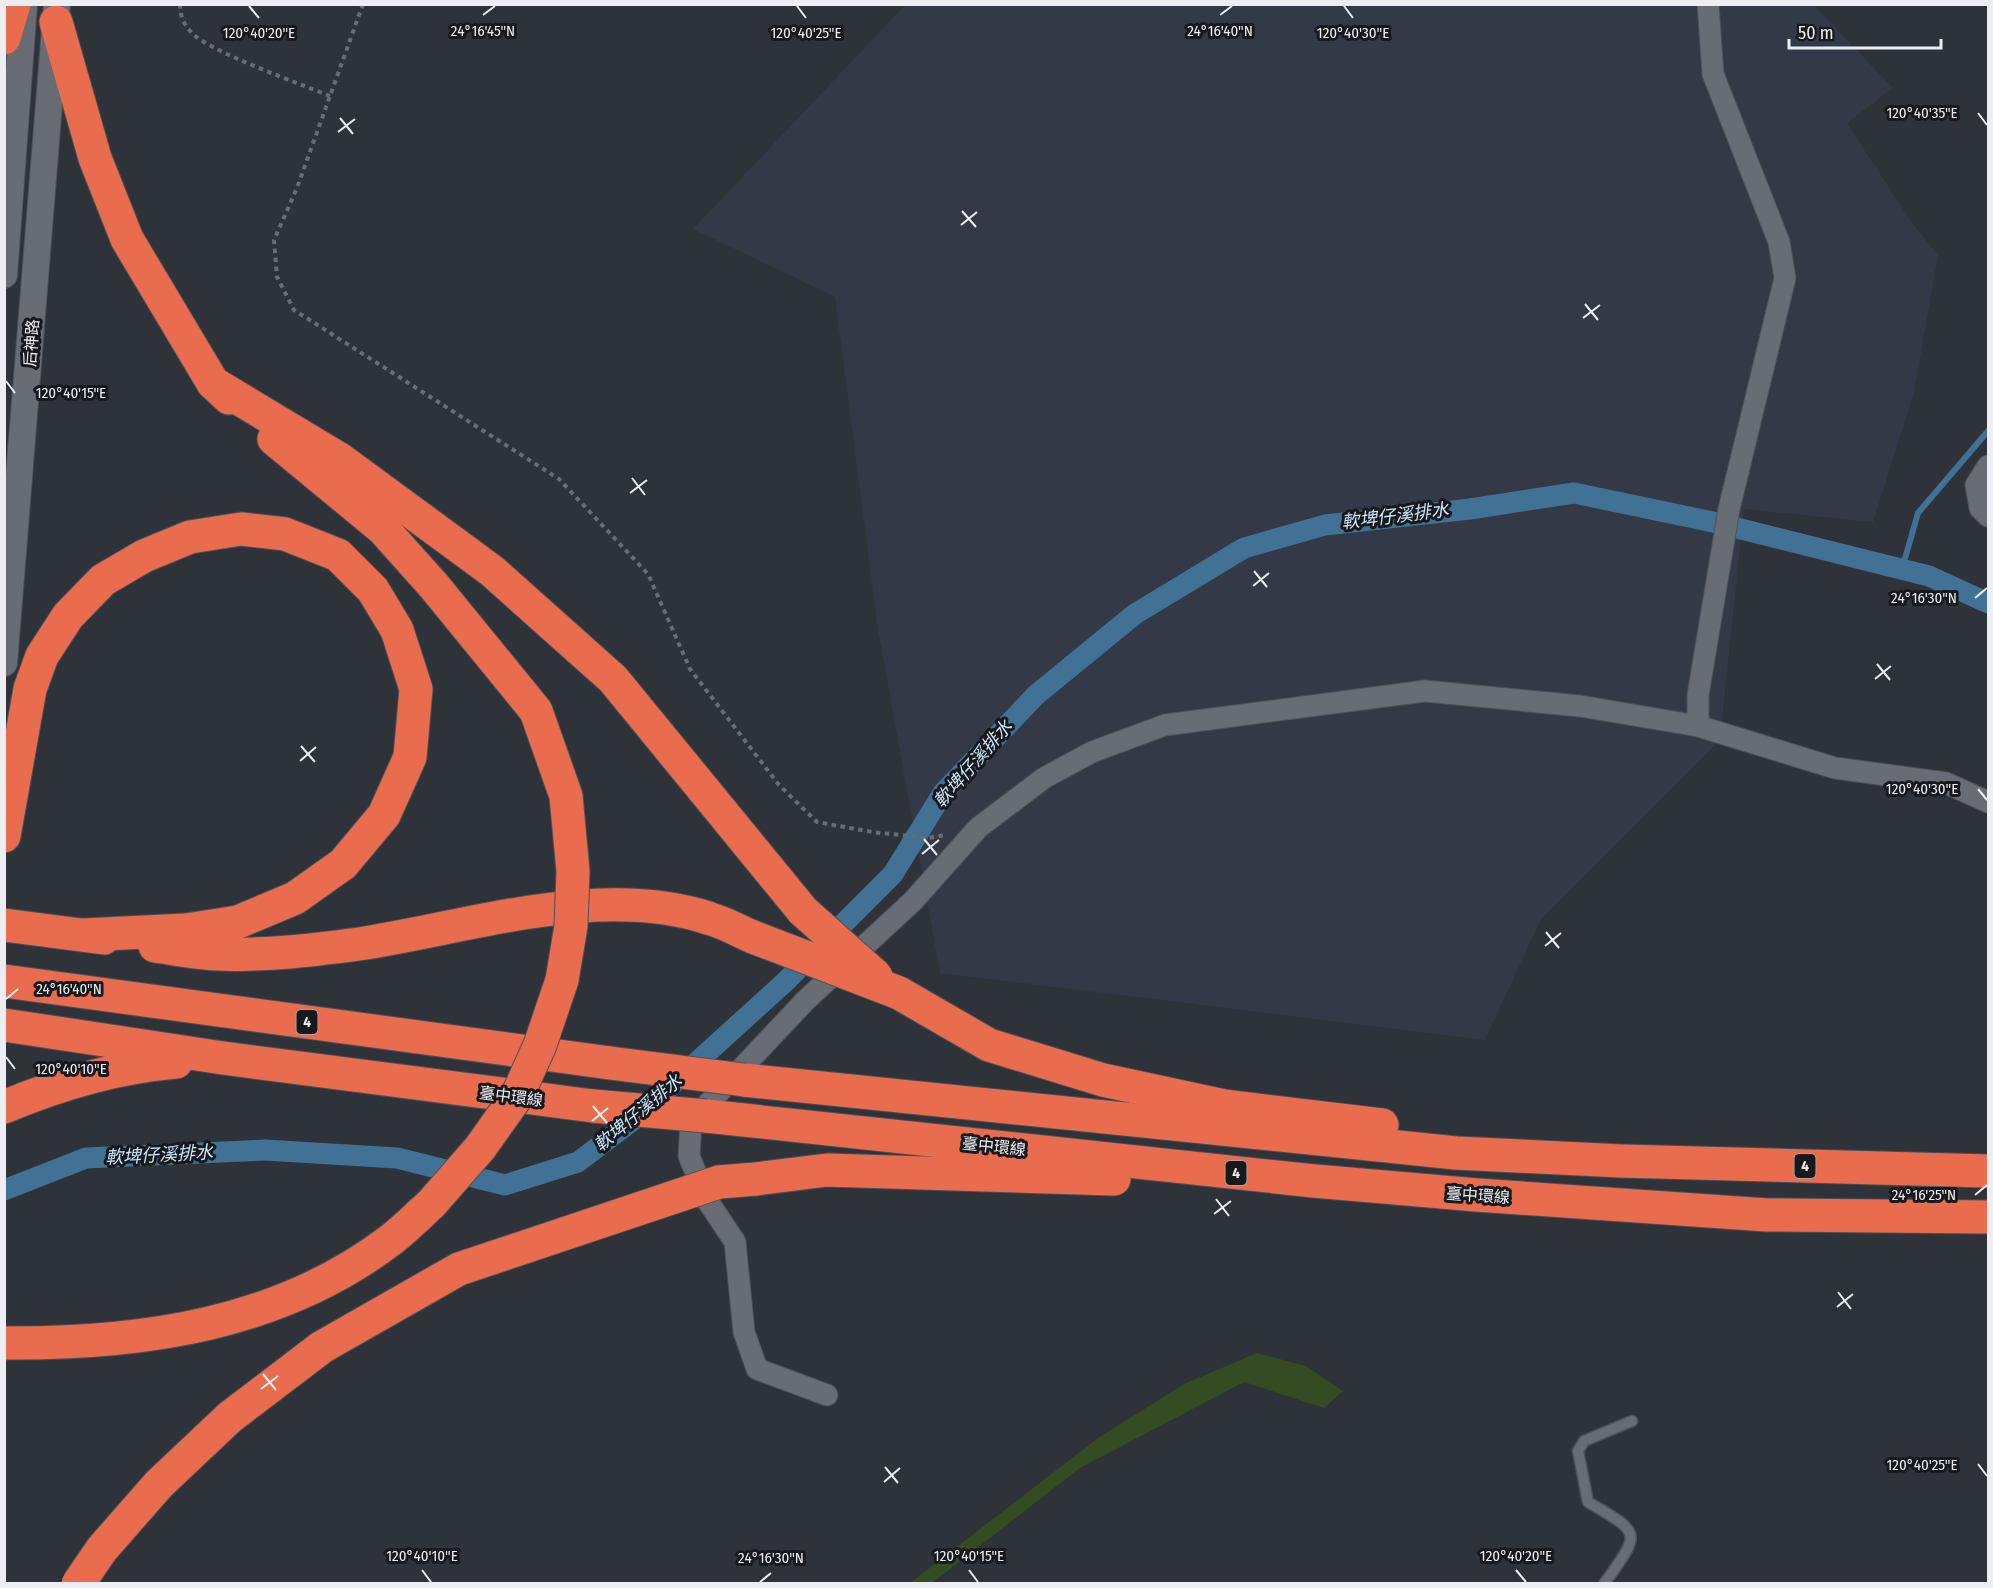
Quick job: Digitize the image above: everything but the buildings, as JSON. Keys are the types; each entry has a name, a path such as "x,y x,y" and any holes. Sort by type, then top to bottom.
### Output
{"highway":[{"path":"4,38 14,4"},
{"path":"4,1343 71,1344 133,1338 224,1322 287,1298 345,1270 392,1239 432,1203 480,1148 517,1096 540,1045 562,980 571,926 573,871 566,796 536,711 434,586 383,529 273,439 213,383 127,239 95,158 56,13"},
{"path":"213,383 341,460 501,579 612,679 803,911 866,968 899,993 988,1045 1103,1080 1224,1106 1389,1125 1621,1161"},
{"path":"4,836 30,689 42,656 69,616 103,580 144,555 190,537 241,529 285,534 338,555 373,590 397,630 416,689 410,757 384,815 343,864 295,898 238,922 186,930 84,935"},
{"path":"4,925 219,954 285,952 428,933 527,913 609,905 661,909 711,918 753,937 899,993"},
{"name":"4","path":"4,981 744,1080 1294,1138 1456,1153 1621,1161 1989,1171"},
{"name":"臺中環線","path":"4,1025 223,1058 593,1106 1314,1181 1767,1215 1989,1217"},
{"path":"4,1107 32,1095 117,1071 173,1062 223,1058"},
{"path":"78,1584 102,1549 159,1484 230,1417 322,1347 459,1269 719,1182 827,1170 1090,1178 1314,1181"}],"street":[{"path":"4,275 24,4"},
{"path":"1698,726 1698,695 1729,509 1785,278 1779,242 1713,74 1708,4"},
{"name":"后神路","path":"4,663 56,13"},
{"path":"1989,466 1976,485 1976,499 1980,508 1989,516"},
{"path":"828,1395 757,1369 744,1332 735,1242 707,1200 689,1156 691,1122 806,1000 913,901 978,828 1044,778 1092,752 1165,725 1425,691 1580,706 1698,726 1835,768 1946,783 1989,802"}],"lane":[{"path":"1604,1584 1629,1549 1630,1534 1627,1525 1588,1502 1578,1451 1584,1441 1632,1421"}],"path":[{"path":"180,4 180,15 193,35 223,51 330,96"},
{"path":"363,4 274,240 277,277 294,310 559,479 648,574 690,669 779,785 816,822 872,832 928,838 978,828"}],"shaded area":[{"path":"1813,4 1893,88 1847,123 1912,223 1938,255 1914,393 1873,522 1744,509 1720,740 1541,919 1485,1040 940,973 878,630 835,297 693,229 905,5"}],"green space":[{"path":"1257,1353 1306,1366 1343,1391 1324,1408 1244,1382 1080,1468 932,1583 910,1583 1098,1438 1184,1384"}],"waterway":[{"path":"1902,569 1918,513 1988,431"},
{"name":"軟埤仔溪排水","path":"4,1190 86,1158 265,1150 397,1158 505,1185 578,1162 632,1121 785,982 893,874 943,793 1036,695 1135,614 1244,548 1325,525 1470,509 1574,493 1713,522 1929,576 1988,603"}]}
